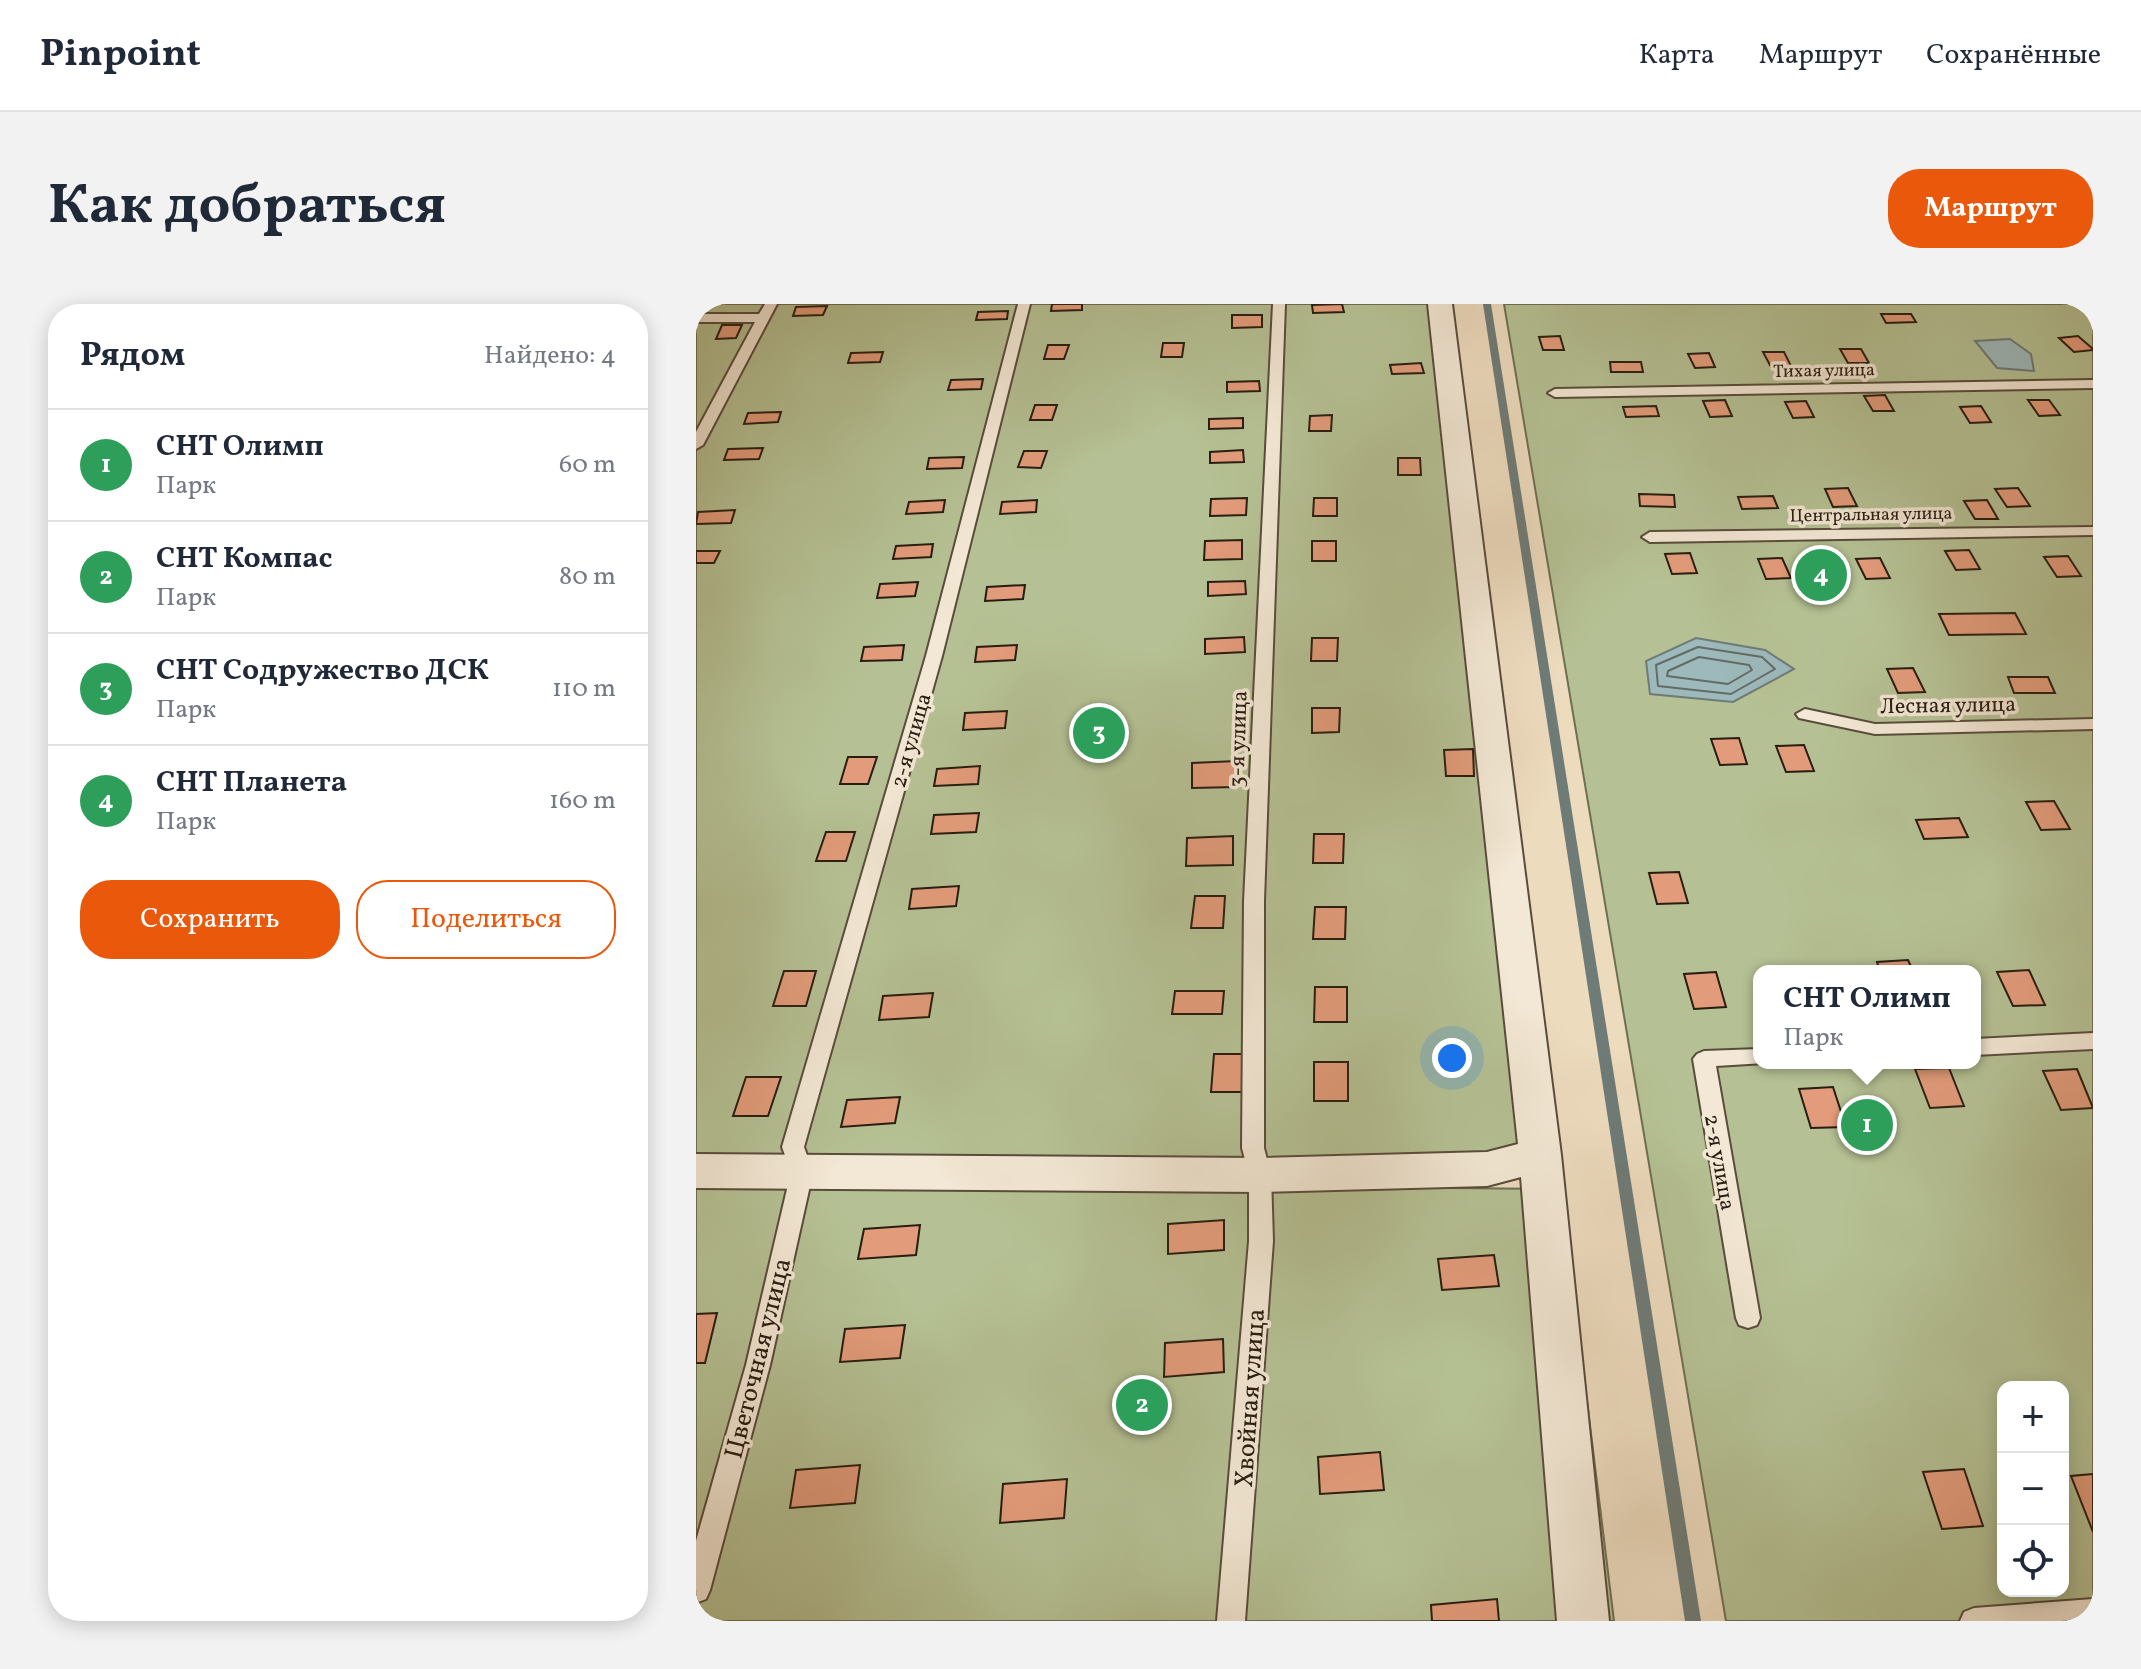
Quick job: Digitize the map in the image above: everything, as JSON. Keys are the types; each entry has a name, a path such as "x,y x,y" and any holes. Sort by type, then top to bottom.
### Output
{"street":[{"path":"1440,304 1540,1155 1583,1621"},
{"path":"696,1171 1260,1175 1487,1169 1540,1155"}],"lane":[{"path":"696,443 771,304"},
{"name":"2-я улица","path":"802,1172 793,1147 934,656 1024,304"},
{"name":"3-я улица","path":"1260,1175 1253,1148 1254,901 1279,304"},
{"path":"696,318 762,318"},
{"name":"Тихая улица","path":"1555,393 2093,384"},
{"name":"Центральная улица","path":"1650,537 2093,531"},
{"name":"Лесная улица","path":"1805,714 1875,729 2093,724"},
{"path":"1981,1047 2093,1041"},
{"name":"2-я улица","path":"1748,1318 1704,1059 1753,1057"},
{"name":"Цветочная улица","path":"696,1590 758,1365 802,1172"},
{"name":"Хвойная улица","path":"1231,1621 1261,1241 1260,1175"},
{"path":"1974,1621 2093,1612"}],"green space":[{"path":"696,304 1442,304 1560,1165 696,1161"},
{"path":"1504,304 2093,304 2093,1621 1726,1621"},
{"path":"696,1181 1561,1189 1614,1621 696,1621"}],"water":[{"path":"2010,339 2031,354 2034,371 1997,368 1975,341"},
{"path":"1696,638 1765,650 1794,669 1733,702 1650,694 1646,661"}],"building":[{"path":"1052,304 1082,304 1082,310 1051,311"},
{"path":"1342,304 1344,312 1313,313 1312,305"},
{"path":"827,306 823,315 793,316 796,307"},
{"path":"1008,311 1007,319 976,320 978,312"},
{"path":"1881,314 1911,314 1916,322 1886,323"},
{"path":"1232,315 1262,315 1262,327 1232,328"},
{"path":"722,325 742,325 736,338 716,339"},
{"path":"1560,336 1564,350 1543,350 1539,337"},
{"path":"2078,336 2093,350 2074,352 2059,338"},
{"path":"1163,343 1184,343 1182,357 1161,357"},
{"path":"1048,345 1069,345 1064,359 1044,359"},
{"path":"1840,349 1861,349 1869,363 1848,363"},
{"path":"883,352 880,362 848,363 851,353"},
{"path":"1763,352 1784,352 1791,366 1771,367"},
{"path":"1709,353 1715,367 1695,368 1688,354"},
{"path":"1610,362 1641,362 1643,372 1611,372"},
{"path":"1421,363 1424,373 1392,374 1390,365"},
{"path":"983,379 981,389 948,390 951,380"},
{"path":"1259,381 1260,391 1227,392 1227,382"},
{"path":"1885,395 1894,411 1873,411 1864,396"},
{"path":"1725,400 1732,416 1710,417 1703,401"},
{"path":"2028,400 2049,400 2060,415 2039,416"},
{"path":"1806,401 1814,417 1793,418 1785,402"},
{"path":"1035,405 1057,405 1052,420 1030,420"},
{"path":"1656,406 1659,416 1626,417 1623,407"},
{"path":"1981,406 1991,422 1970,423 1960,407"},
{"path":"781,412 778,422 744,424 748,413"},
{"path":"1332,415 1331,431 1309,431 1310,416"},
{"path":"1243,418 1243,428 1209,429 1209,419"},
{"path":"763,448 759,459 724,460 728,449"},
{"path":"1243,450 1244,462 1210,463 1210,452"},
{"path":"1024,451 1047,451 1041,468 1018,467"},
{"path":"964,457 962,468 927,469 929,458"},
{"path":"1398,458 1420,458 1421,475 1398,475"},
{"path":"1848,488 1857,506 1833,507 1825,489"},
{"path":"2018,488 2030,506 2007,507 1995,489"},
{"path":"1639,494 1674,495 1675,507 1640,506"},
{"path":"1773,496 1778,508 1742,509 1738,497"},
{"path":"1247,498 1246,515 1210,516 1211,499"},
{"path":"1314,498 1337,498 1337,516 1313,516"},
{"path":"945,500 943,512 906,514 909,502"},
{"path":"1037,500 1036,512 1000,514 1002,502"},
{"path":"1987,500 1998,519 1975,519 1964,501"},
{"path":"735,510 731,523 696,524 698,512"},
{"path":"1242,540 1242,559 1204,560 1205,541"},
{"path":"1312,541 1336,541 1336,561 1312,561"},
{"path":"933,544 931,557 893,559 896,546"},
{"path":"1969,550 1980,569 1956,570 1945,551"},
{"path":"696,551 720,551 714,563 696,563"},
{"path":"1690,553 1697,573 1672,574 1665,554"},
{"path":"2068,556 2081,576 2057,577 2044,557"},
{"path":"1782,558 1791,578 1766,579 1758,559"},
{"path":"1880,558 1890,578 1866,579 1856,559"},
{"path":"1245,581 1246,594 1208,596 1208,582"},
{"path":"918,582 915,596 877,598 880,584"},
{"path":"1025,585 1023,599 985,601 987,587"},
{"path":"2015,613 2026,634 1949,635 1939,614"},
{"path":"1244,637 1245,652 1205,654 1205,639"},
{"path":"1312,638 1338,638 1337,661 1311,661"},
{"path":"904,645 902,660 861,661 864,647"},
{"path":"1017,645 1015,660 975,662 977,647"},
{"path":"1913,668 1925,692 1898,693 1887,669"},
{"path":"2008,677 2048,677 2055,693 2014,693"},
{"path":"1312,708 1340,708 1339,732 1312,733"},
{"path":"1007,711 1005,728 963,730 965,713"},
{"path":"1739,738 1747,764 1720,765 1711,739"},
{"path":"1804,745 1814,771 1786,772 1776,746"},
{"path":"1473,749 1474,776 1446,776 1444,750"},
{"path":"848,757 877,757 868,784 840,784"},
{"path":"1236,761 1236,787 1192,788 1192,763"},
{"path":"980,766 978,784 934,786 937,769"},
{"path":"2054,801 2070,829 2041,830 2026,802"},
{"path":"979,813 976,832 931,834 934,815"},
{"path":"1959,818 1968,837 1924,839 1916,820"},
{"path":"826,832 855,832 846,861 816,861"},
{"path":"1314,834 1344,834 1343,863 1313,863"},
{"path":"1233,836 1233,865 1186,866 1187,838"},
{"path":"1679,872 1688,903 1657,904 1649,873"},
{"path":"959,886 956,906 909,909 912,889"},
{"path":"1195,896 1225,896 1223,928 1191,928"},
{"path":"1315,907 1346,907 1345,939 1313,939"},
{"path":"1908,960 1910,965 1878,965 1877,962"},
{"path":"2029,970 2045,1005 2013,1006 1997,972"},
{"path":"784,971 816,971 806,1006 773,1006"},
{"path":"1716,972 1726,1007 1694,1009 1684,974"},
{"path":"1315,987 1347,987 1347,1022 1314,1022"},
{"path":"1175,991 1224,991 1222,1014 1172,1014"},
{"path":"933,993 929,1017 879,1020 883,996"},
{"path":"1214,1054 1248,1054 1246,1092 1211,1092"},
{"path":"1314,1062 1348,1062 1348,1101 1314,1101"},
{"path":"1915,1069 1949,1069 1964,1106 1930,1108"},
{"path":"2077,1069 2093,1108 2061,1110 2043,1071"},
{"path":"746,1077 781,1077 768,1116 733,1116"},
{"path":"1833,1087 1846,1127 1811,1128 1799,1089"},
{"path":"900,1097 895,1123 841,1127 847,1100"},
{"path":"1224,1220 1224,1250 1168,1254 1168,1224"},
{"path":"920,1225 916,1255 858,1259 864,1229"},
{"path":"1494,1255 1499,1286 1442,1290 1438,1259"},
{"path":"717,1313 705,1363 696,1363 696,1314"},
{"path":"905,1325 900,1358 840,1362 845,1329"},
{"path":"1223,1339 1224,1372 1164,1377 1165,1343"},
{"path":"1380,1452 1384,1490 1320,1494 1318,1457"},
{"path":"860,1465 855,1503 790,1508 796,1470"},
{"path":"1964,1469 1983,1526 1942,1529 1923,1472"},
{"path":"2093,1474 2093,1532 2071,1476"},
{"path":"1067,1479 1064,1518 1000,1523 1003,1484"},
{"path":"1497,1599 1499,1621 1432,1621 1431,1605"}],"waterway":[{"path":"1487,304 1693,1621"}],"place":[{"name":"СНТ Планета","path":"1821,575"},
{"name":"СНТ Содружество ДСК","path":"1099,733"},
{"name":"СНТ Олимп","path":"1867,1125"},
{"name":"СНТ Компас","path":"1142,1405"}]}
